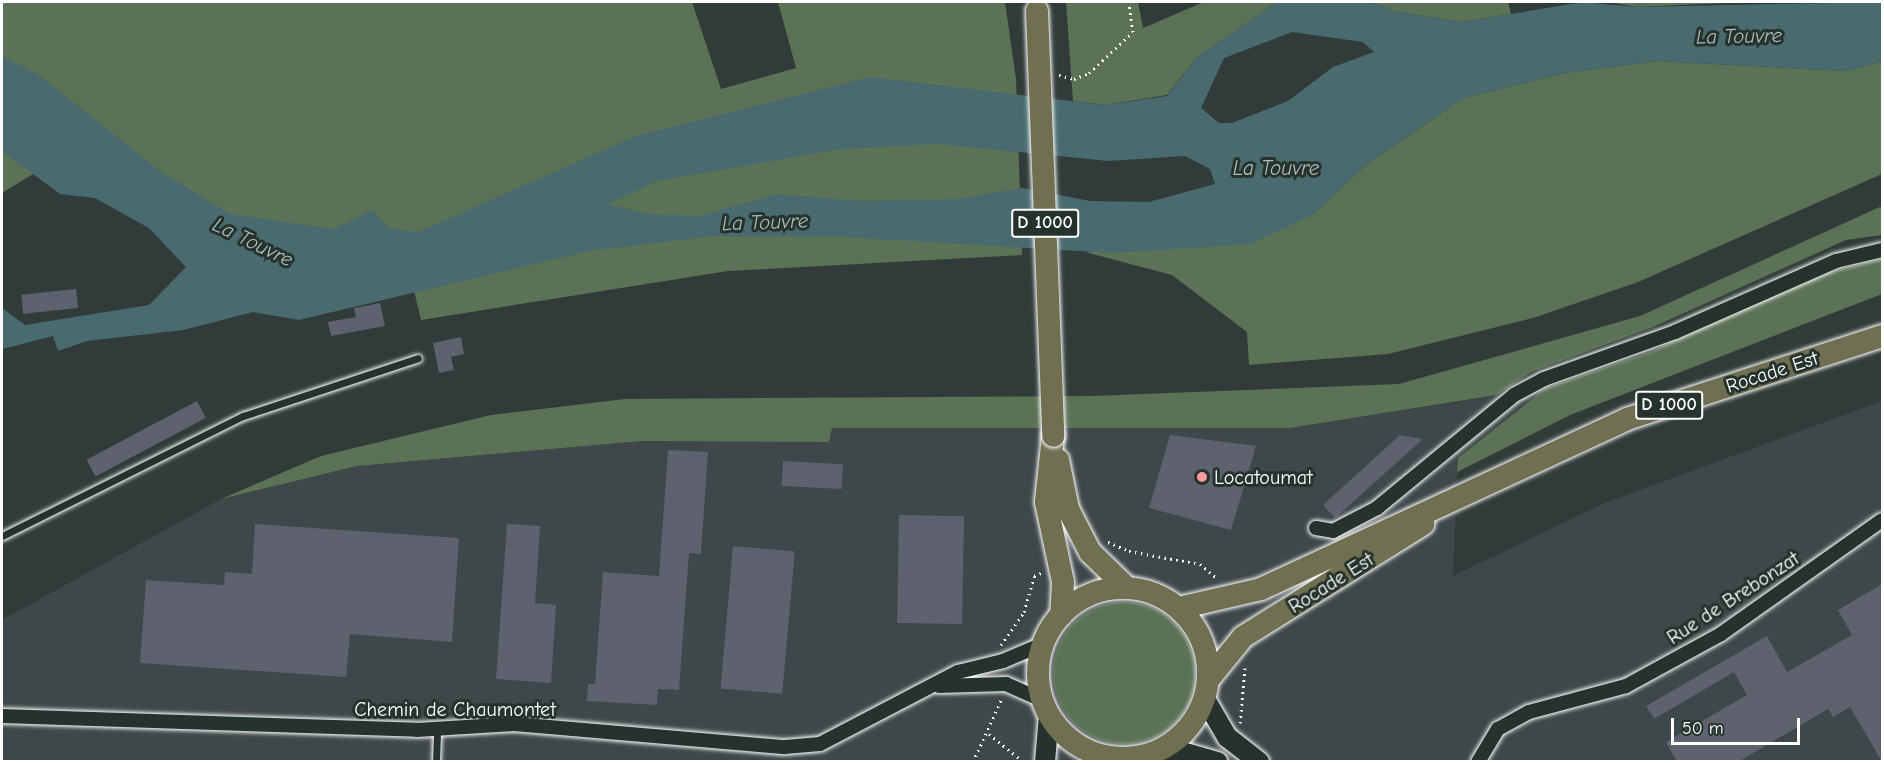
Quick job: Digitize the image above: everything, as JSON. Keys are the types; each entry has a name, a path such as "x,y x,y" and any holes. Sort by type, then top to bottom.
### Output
{"main road":[{"name":"D 1000","path":"1036,6 1053,436 1047,511 1058,567 1061,615"},
{"name":"Rocade Est","path":"1179,608 1225,601 1464,496 1627,419 1882,336"},
{"name":"D 1000","path":"1053,436 1068,509 1090,552 1126,587"},
{"name":"Rocade Est","path":"1207,689 1243,637 1464,496"},
{"path":"1126,587 1154,593 1179,608 1202,640 1207,689 1192,723 1153,752 1100,759 1073,740 1046,708 1038,672 1043,644 1061,615 1090,594 1126,587"}],"street":[{"path":"1317,528 1334,531 1377,508 1514,395 1544,379 1674,332 1836,261 1882,250"},
{"name":"Rue de Brebonzat","path":"1478,762 1498,729 1529,712 1626,686 1721,634 1882,520"},
{"name":"Chemin de Chaumontet","path":"2,716 437,729 514,724 785,747 820,744 958,672 1003,661 1043,644"},
{"name":"Chemin de Chaumontet","path":"931,688 1006,684 1046,708"},
{"path":"1207,689 1227,737 1259,762"},
{"path":"1045,762 1046,708"},
{"path":"1153,752 1179,751 1217,762"}],"lane":[{"path":"2,536 243,416 418,358"},
{"path":"436,762 437,729"}],"path":[{"path":"1054,74 1074,79 1089,73 1118,48 1133,32 1129,2"},
{"path":"1090,552 1113,542 1130,551 1200,564 1217,578 1225,601"},
{"path":"1003,661 1003,635 1024,612 1034,576 1058,567"},
{"path":"1227,737 1242,720 1241,681 1252,656 1243,637"},
{"path":"973,762 989,734 1006,684"},
{"path":"989,734 1024,762"}],"shaded area":[{"path":"1546,388 1458,458 1453,576 1602,504 1882,401 1882,761 2,761 2,620 221,499 357,466 642,441 828,442 832,428 1290,428"}],"green space":[{"path":"2,2 692,2 721,89 796,68 778,2 1005,2 1016,79 1022,255 728,271 421,320 411,278 61,157 2,193"},
{"path":"1066,2 1138,2 1143,28 1204,2 1278,2 1197,57 1167,95 1105,105 1073,101"},
{"path":"1372,2 1508,2 1511,14 1463,22 1396,12"},
{"path":"1609,2 1748,2 1636,7"},
{"path":"1657,61 1846,71 1882,61 1882,174 1638,282 1533,318 1388,354 1249,365 1247,332 1172,275 1085,252 1143,249 1312,215 1367,164 1463,98 1564,73"},
{"path":"1882,206 1882,235 1846,240 1653,327 1531,372 1497,395 1290,428 832,428 829,442 642,441 357,466 221,499 321,456 491,415 625,399 1092,396 1399,384 1640,316"},
{"path":"1882,259 1882,294 1570,415 1457,472 1458,458 1546,388 1650,352 1818,275"},
{"path":"1124,602 1151,608 1174,623 1189,646 1195,673 1189,700 1174,723 1151,738 1124,744 1097,738 1074,723 1059,700 1053,673 1059,646 1074,623 1097,608"}],"water":[{"name":"La Touvre","path":"1278,2 1372,2 1396,12 1463,22 1583,2 1636,7 1882,2 1882,61 1846,71 1657,61 1564,73 1463,98 1367,164 1312,215 1250,244 1113,253 844,237 714,236 589,251 299,320 253,312 183,330 87,341 58,351 53,336 2,349 2,308 25,325 149,305 186,267 149,228 95,198 60,194 2,151 2,56 39,75 160,171 230,214 333,229 373,210 389,228 418,232 636,136 870,77 1105,105 1167,96 1197,57","holes":["1292,32 1363,42 1374,52 1333,67 1288,101 1232,123 1219,123 1201,108 1224,58","939,144 1108,161 1185,156 1210,169 1215,184 1149,202 1090,201 1023,188 956,199 863,201 776,194 699,216 648,214 608,204 657,181 841,149"]}],"building":[{"path":"76,289 78,308 23,314 21,295"},
{"path":"380,303 385,326 331,336 328,322 356,317 354,308"},
{"path":"461,337 464,354 451,357 454,370 439,373 433,343"},
{"path":"197,401 206,418 96,476 87,460"},
{"name":"Locatoumat","path":"1170,435 1256,446 1231,530 1149,508"},
{"path":"1400,435 1423,439 1335,518 1323,505"},
{"path":"668,450 708,452 701,554 689,553 679,690 658,689 657,705 587,701 588,684 595,684 603,572 659,576"},
{"path":"783,461 843,464 842,489 782,486"},
{"path":"899,515 964,516 962,624 897,623"},
{"path":"255,524 459,538 452,642 350,634 346,677 140,663 146,580 224,585 225,572 252,574"},
{"path":"507,524 540,526 535,603 556,605 551,683 496,679"},
{"path":"733,546 795,551 782,694 721,688"},
{"path":"1882,584 1882,762 1850,707 1833,717 1828,709 1738,762 1677,762 1666,742 1747,695 1734,672 1654,719 1646,706 1767,636 1787,672 1852,635 1838,610"}],"place":[{"name":"Locatoumat","path":"1202,477"}]}
